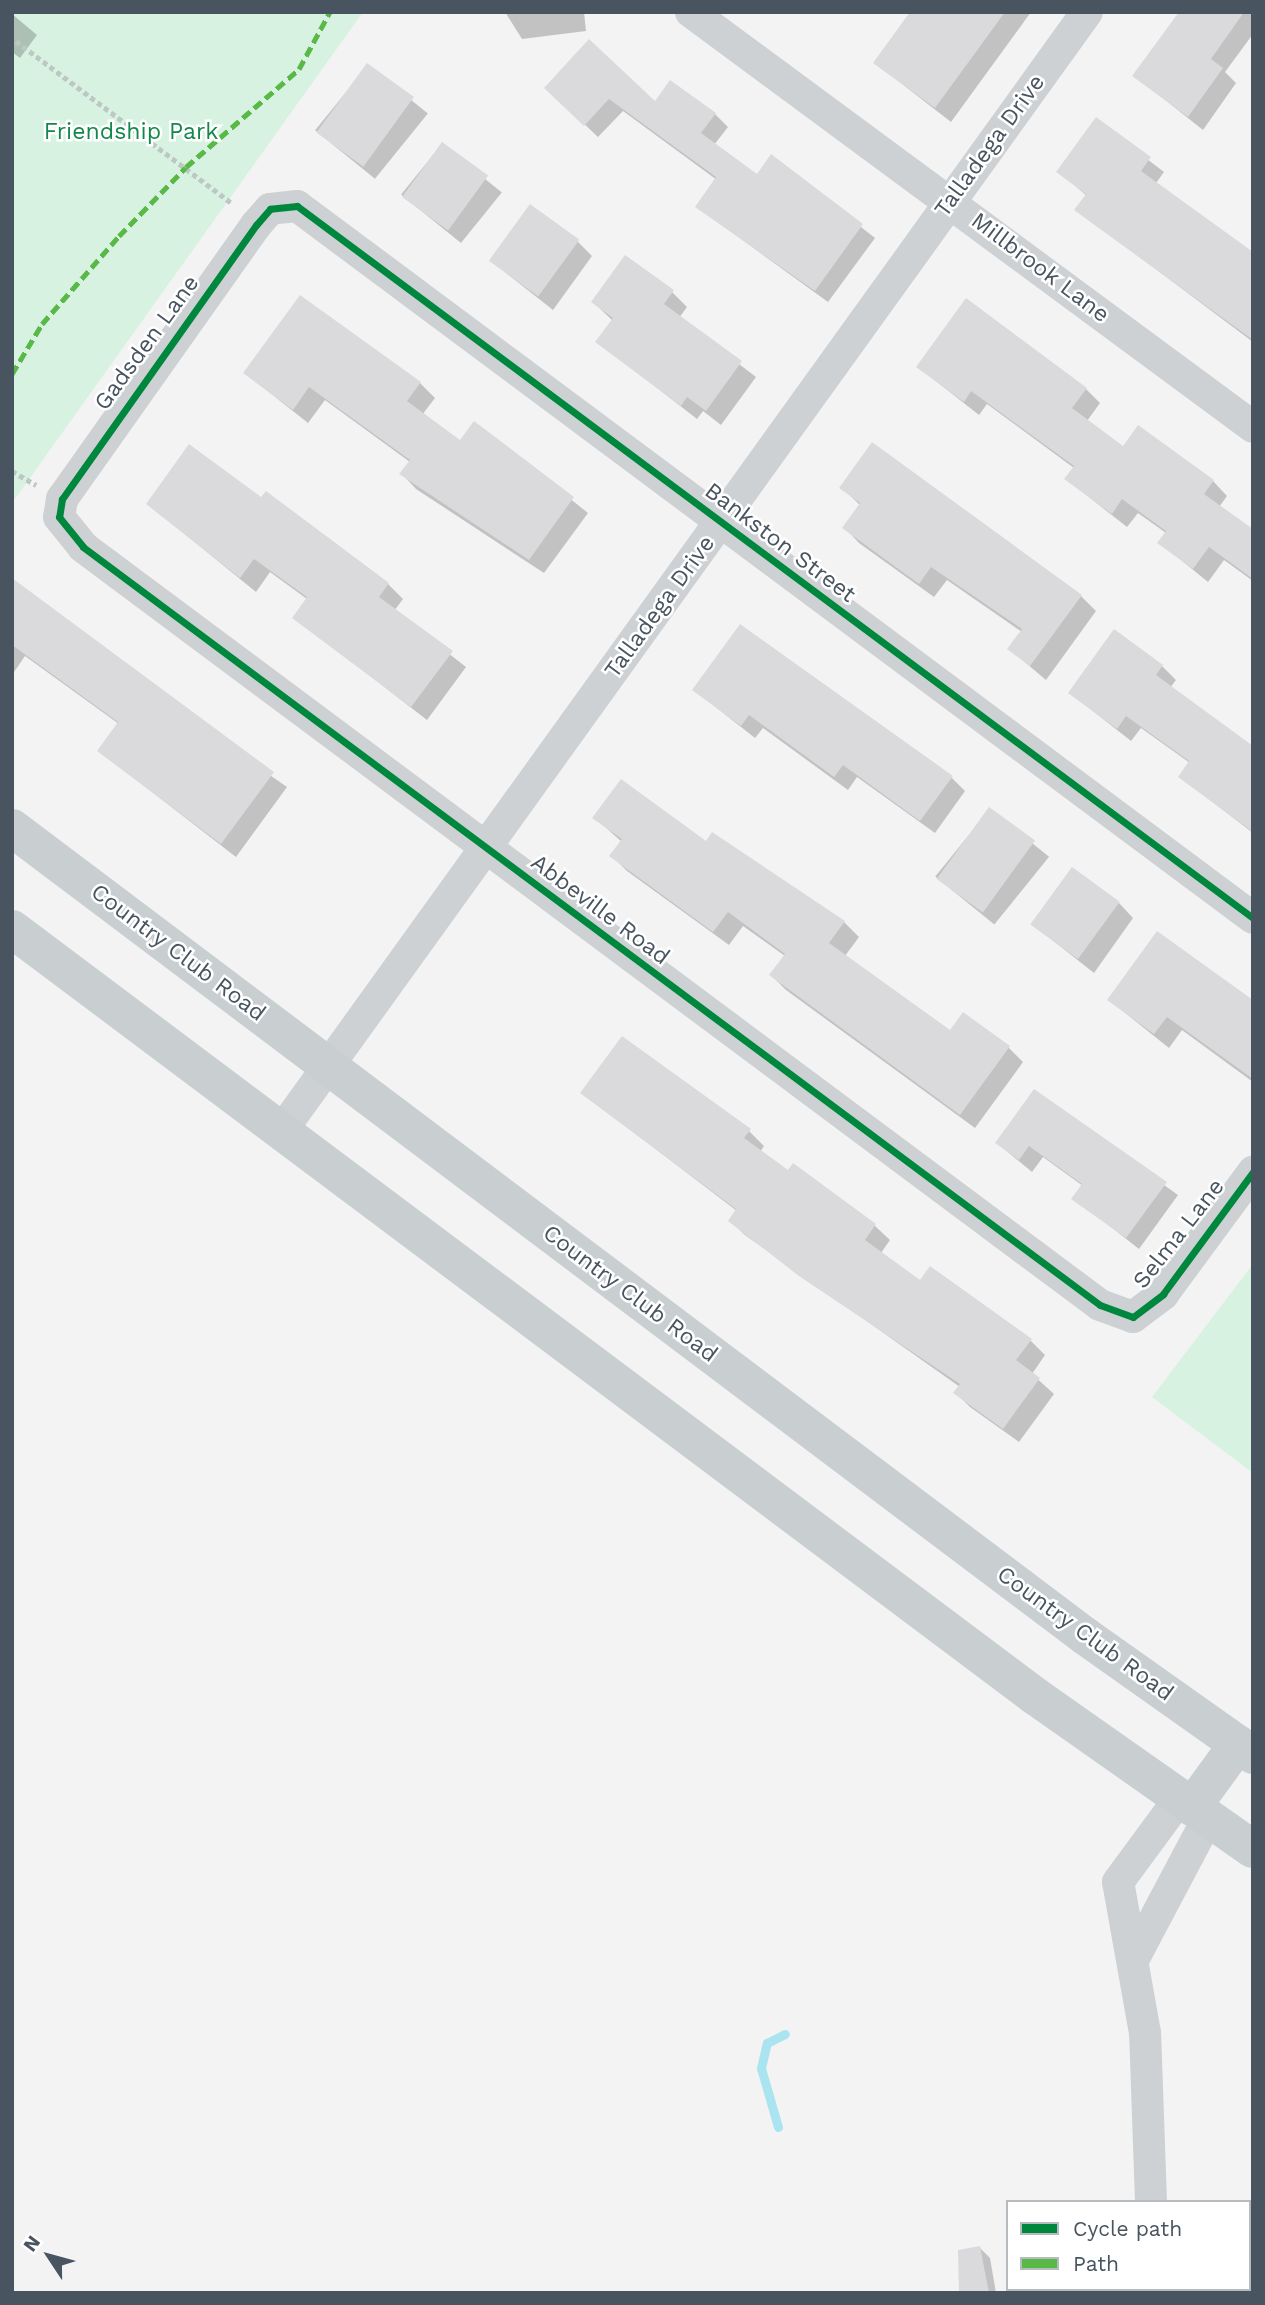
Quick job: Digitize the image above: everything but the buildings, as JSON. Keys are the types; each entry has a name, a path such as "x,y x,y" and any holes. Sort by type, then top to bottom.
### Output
{"main road":[{"name":"Country Club Road","path":"12,828 326,1066 1245,1750"},
{"path":"12,929 280,1133 1253,1849"},
{"path":"1194,1807 1245,1750"}],"street":[{"name":"Millbrook Lane","path":"691,12 951,201 1253,427"},
{"name":"Talladega Drive","path":"280,1133 1087,12"},
{"name":"Bankston Street","path":"283,203 310,214 1253,918"},
{"name":"Gadsden Lane","path":"60,517 71,481 256,225 283,203"},
{"name":"Abbeville Road","path":"60,517 83,547 484,848 1100,1305 1133,1317"},
{"name":"Selma Lane","path":"1133,1317 1163,1294 1253,1172"},
{"path":"1151,2200 1145,2033 1134,1958 1118,1882 1194,1807"},
{"path":"1134,1958 1194,1807"}],"path":[{"path":"16,41 239,209"},
{"path":"12,471 38,487"}],"green space":[{"name":"Friendship Park","path":"12,12 363,12 12,503"},
{"path":"1253,1264 1253,1473 1152,1397"}],"waterway":[{"path":"778,2127 761,2068 767,2043 785,2034"}],"marked path":[{"path":"12,374 42,324 119,236 186,167 299,69 330,12"}],"cycle path":[{"path":"1253,918 297,206 270,209 256,225 62,499 59,517 83,547 1100,1305 1133,1317 1163,1294 1253,1172"}]}
